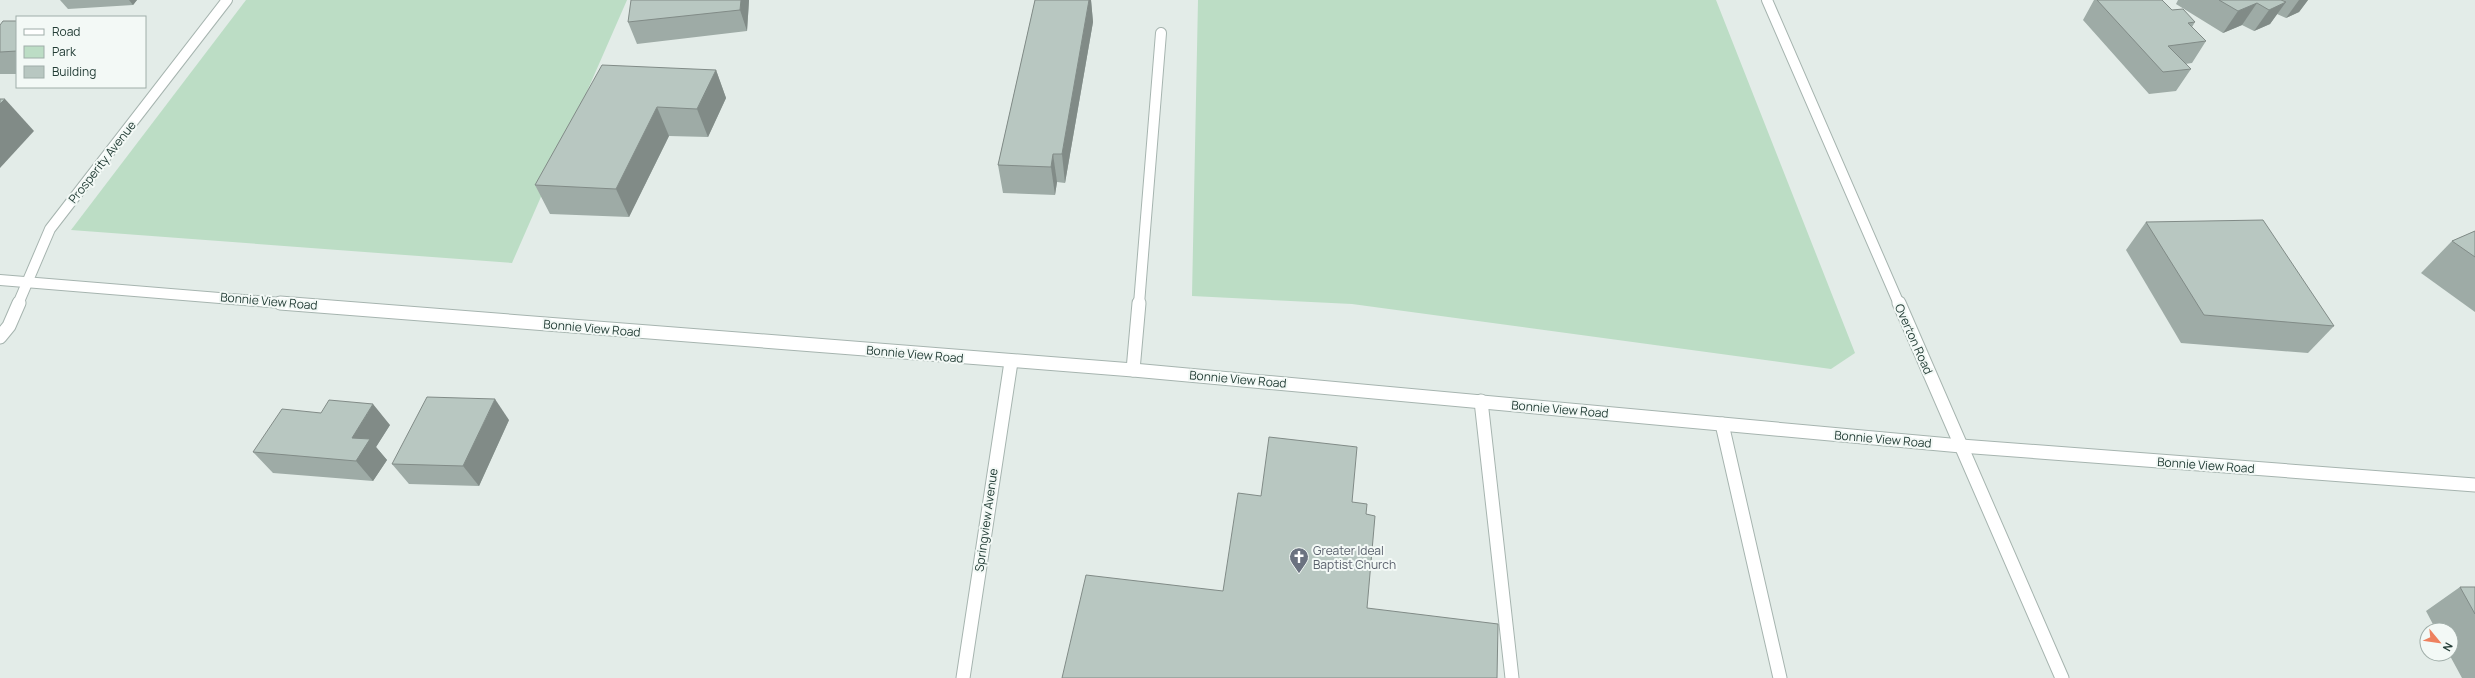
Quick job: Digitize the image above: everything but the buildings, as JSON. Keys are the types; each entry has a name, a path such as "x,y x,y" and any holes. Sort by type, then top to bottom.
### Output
{"street":[{"name":"Prosperity Avenue","path":"0,337 9,326 50,229 227,0"},
{"name":"Overton Road","path":"1767,0 2062,678"},
{"path":"1133,370 1161,33"},
{"name":"Bonnie View Road","path":"0,280 1011,362 1133,370 1961,446 2475,485"},
{"name":"Springview Avenue","path":"963,678 1011,362"},
{"path":"1481,401 1512,678"},
{"path":"1722,424 1780,678"}],"green space":[{"path":"246,0 627,0 512,263 71,230"},
{"path":"1198,0 1716,0 1855,353 1831,369 1352,304 1192,296"}],"place":[{"name":"Greater Ideal Baptist Church","path":"1299,574"}]}
